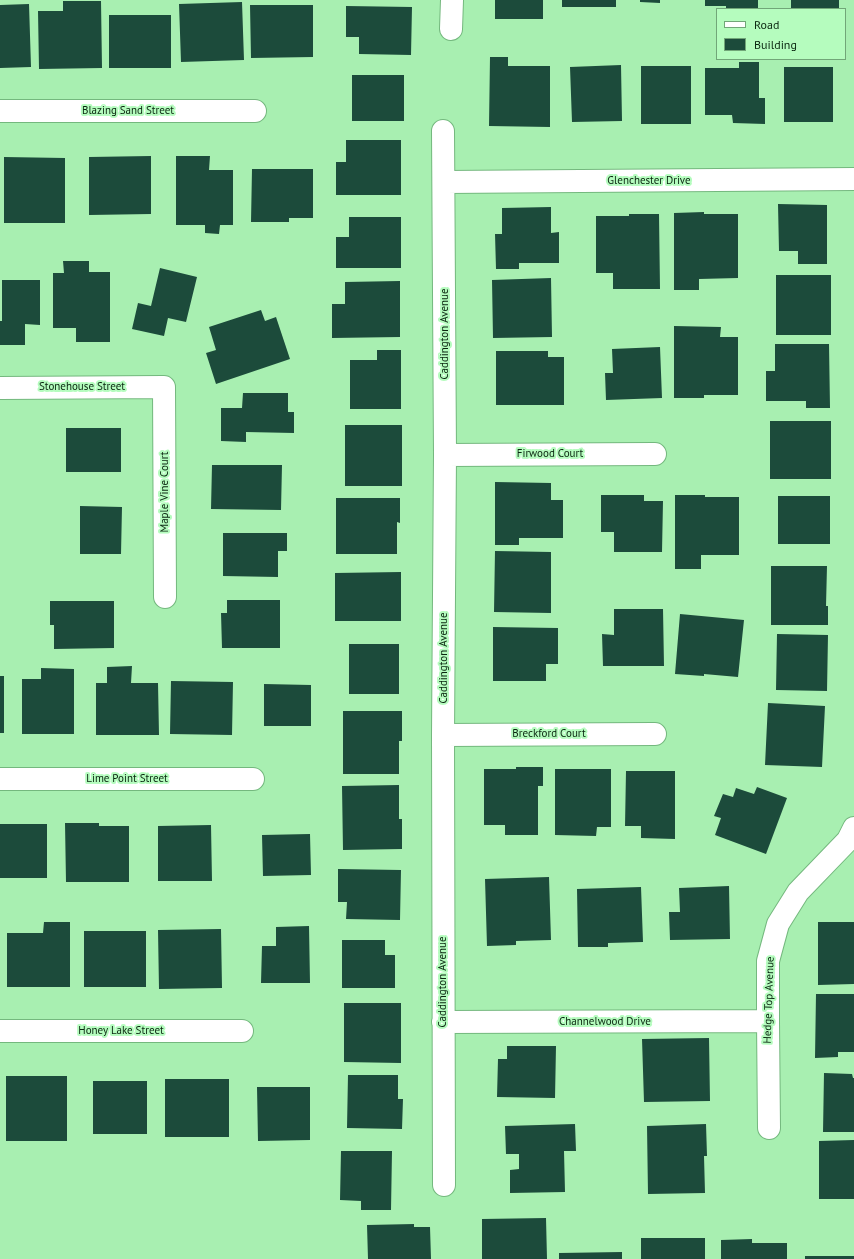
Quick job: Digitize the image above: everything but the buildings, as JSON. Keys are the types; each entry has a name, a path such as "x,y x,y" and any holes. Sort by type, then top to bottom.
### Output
{"street":[{"path":"451,29 452,0"},
{"name":"Blazing Sand Street","path":"0,111 255,111"},
{"name":"Caddington Avenue","path":"443,131 445,182 443,735 444,1185"},
{"name":"Glenchester Drive","path":"445,182 854,179"},
{"name":"Stonehouse Street","path":"0,388 164,387"},
{"name":"Maple Vine Court","path":"164,387 165,597"},
{"name":"Firwood Court","path":"445,454 655,454"},
{"name":"Breckford Court","path":"443,735 655,734"},
{"name":"Lime Point Street","path":"0,779 253,779"},
{"name":"Hedge Top Avenue","path":"769,1128 768,961 778,924 798,892 848,840 854,828"},
{"name":"Channelwood Drive","path":"443,1022 768,1021"},
{"name":"Honey Lake Street","path":"0,1031 242,1031"}]}
